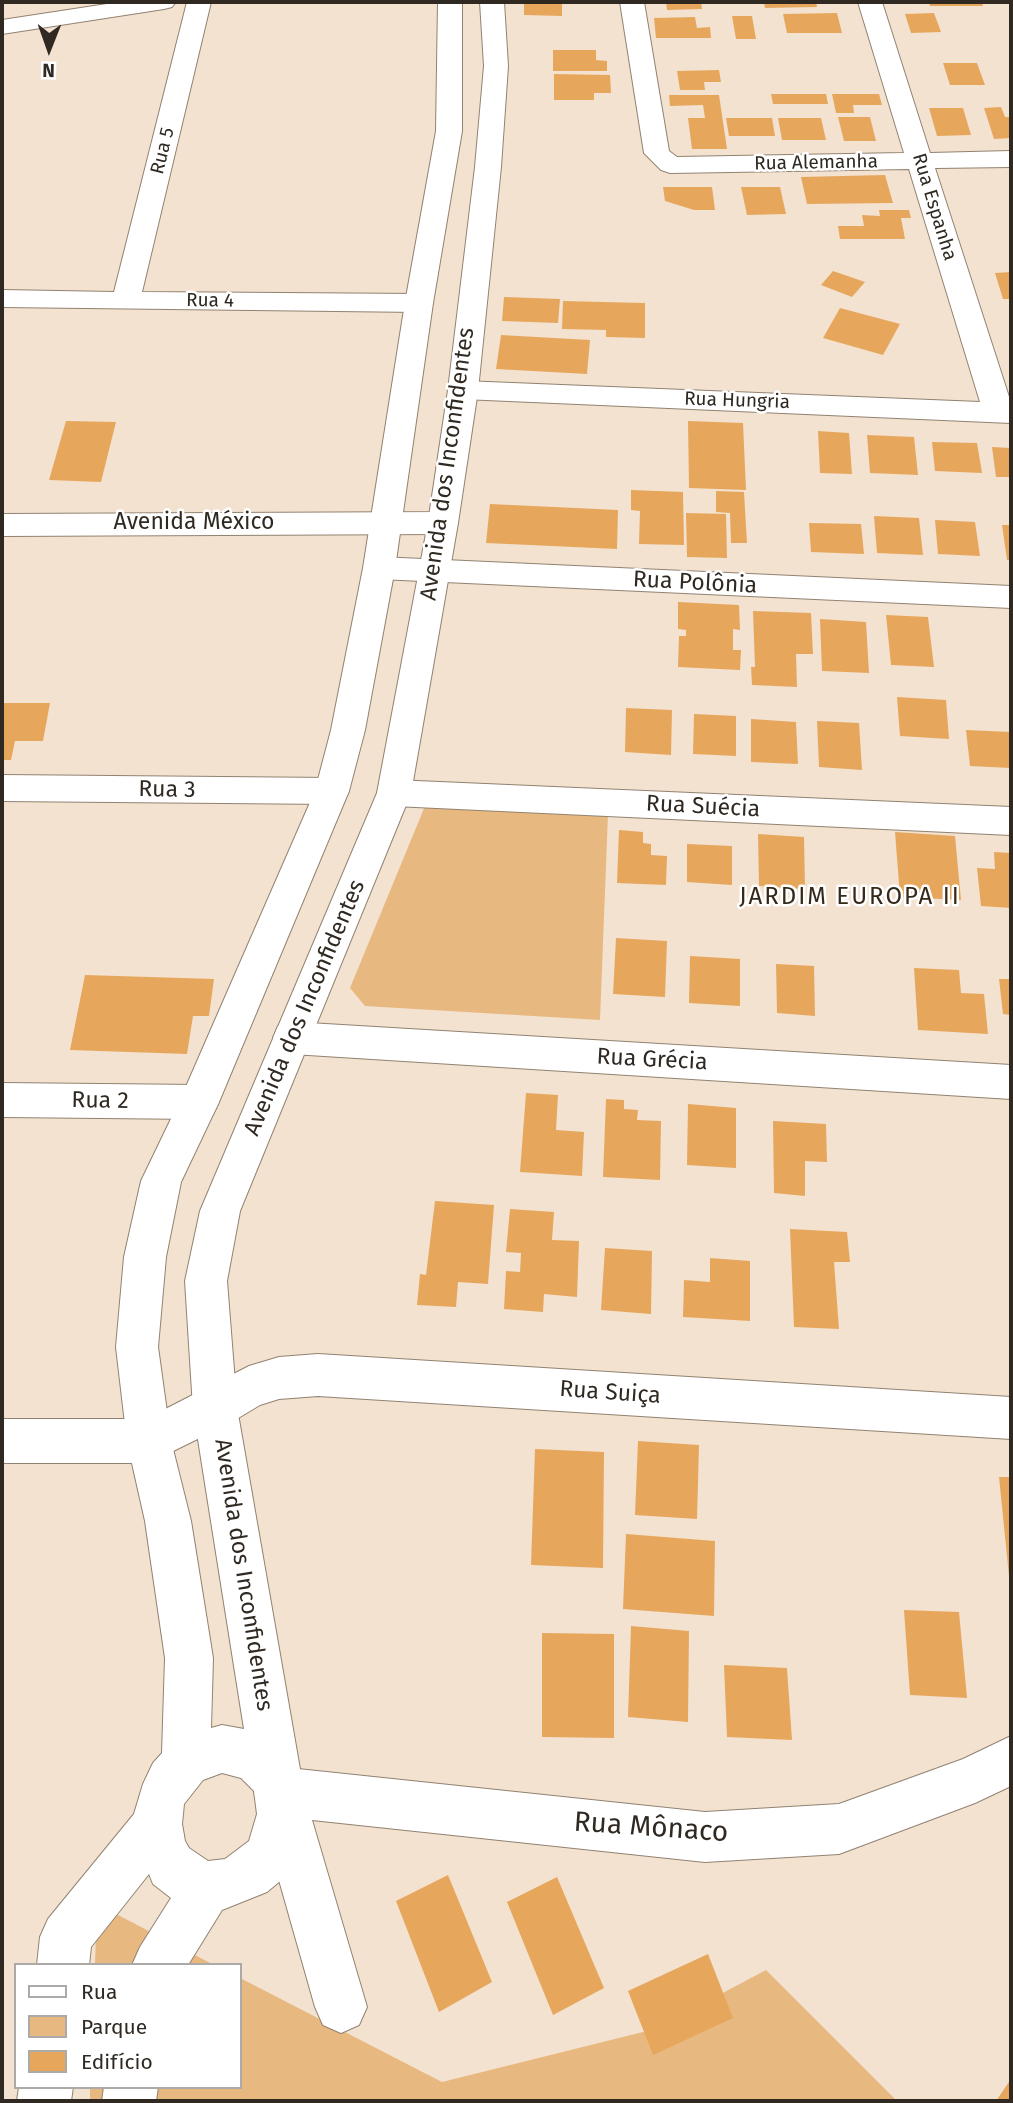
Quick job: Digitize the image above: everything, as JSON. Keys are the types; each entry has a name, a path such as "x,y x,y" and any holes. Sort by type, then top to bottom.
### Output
{"street":[{"path":"2,27 164,2"},
{"name":"Rua 5","path":"126,300 199,2"},
{"path":"186,1763 189,1658 168,1521 149,1441 137,1347 145,1257 160,1181 199,1102 332,791 348,730 379,568 419,303 449,131 450,2"},
{"name":"Avenida dos Inconfidentes","path":"341,2007 279,1792 215,1408 206,1281 220,1211 394,793 443,523 463,390 488,167 496,66 492,2"},
{"name":"Rua Alemanha","path":"632,2 657,153 663,160 680,166 1011,159"},
{"name":"Rua Espanha","path":"870,2 1004,413"},
{"name":"Rua 4","path":"2,299 419,303"},
{"name":"Rua Hungria","path":"463,390 1004,413"},
{"name":"Avenida México","path":"2,524 443,523"},
{"name":"Rua Polônia","path":"379,568 1011,597"},
{"name":"Rua 3","path":"2,788 332,791"},
{"name":"Rua Suécia","path":"394,793 1011,821"},
{"name":"Rua Grécia","path":"292,1038 1011,1082"},
{"name":"Rua 2","path":"2,1100 199,1102"},
{"name":"Rua Suiça","path":"149,1441 215,1408 249,1387 279,1378 318,1375 1011,1418"},
{"path":"2,1441 149,1441"},
{"path":"222,1749 242,1752 258,1761 271,1774 279,1792 282,1814 278,1837 267,1858 250,1874 229,1884 208,1886 187,1879 171,1866 161,1846 157,1824 160,1801 170,1780 186,1763 203,1754 222,1749"},
{"name":"Rua Mônaco","path":"279,1792 705,1837 839,1829 975,1779 1011,1760"},
{"path":"63,1963 66,1937 157,1824"},
{"path":"159,1963 208,1886"}],"green space":[{"path":"425,806 608,814 600,1020 365,1006 350,988"},
{"path":"97,1904 210,1963 95,1963"},
{"path":"766,1970 897,2101 90,2101 90,2089 242,2089 242,1979 442,2082 655,2029"}],"building":[{"path":"524,2 562,2 562,16 524,15"},
{"path":"666,2 701,2 702,9 667,10"},
{"path":"764,2 816,2 817,7 765,8"},
{"path":"929,2 982,2 983,6 930,6"},
{"path":"837,13 842,33 787,33 783,14"},
{"path":"934,13 941,32 911,33 905,14"},
{"path":"732,16 752,16 756,39 736,39"},
{"path":"695,17 697,28 710,27 711,38 656,38 654,18"},
{"path":"553,50 596,50 596,60 607,61 607,71 553,71"},
{"path":"943,63 977,63 985,85 950,85"},
{"path":"719,70 721,82 704,82 705,90 680,90 677,71"},
{"path":"554,74 610,75 611,93 594,93 594,100 554,100"},
{"path":"771,94 826,94 828,104 773,104"},
{"path":"832,94 879,94 882,105 853,105 854,113 836,113"},
{"path":"669,95 719,95 727,149 692,149 688,118 705,118 703,105 670,106"},
{"path":"1001,107 1005,117 1011,117 1011,138 994,139 984,108"},
{"path":"929,108 963,108 971,135 937,136"},
{"path":"838,117 870,117 876,141 844,141"},
{"path":"726,118 772,118 775,136 729,136"},
{"path":"778,118 821,118 826,140 782,140"},
{"path":"885,175 893,203 807,204 801,177"},
{"path":"663,187 712,187 715,210 694,210 665,201"},
{"path":"741,187 780,187 786,214 747,215"},
{"path":"879,210 909,210 911,218 901,218 905,239 840,239 838,226 864,226 862,215 880,216"},
{"path":"833,271 865,282 852,297 821,285"},
{"path":"1011,272 1011,299 1003,299 995,273"},
{"path":"504,297 560,299 558,323 502,321"},
{"path":"563,301 645,303 645,338 606,337 606,330 562,329"},
{"path":"840,308 900,324 883,355 823,338"},
{"path":"501,335 590,340 587,374 496,369"},
{"path":"66,421 116,422 101,482 49,480"},
{"path":"688,421 743,423 746,490 689,488"},
{"path":"818,431 849,433 852,474 820,473"},
{"path":"867,435 914,437 918,475 870,473"},
{"path":"932,442 977,443 982,473 935,471"},
{"path":"992,447 1011,448 1011,477 996,477"},
{"path":"631,490 683,492 684,545 639,544 640,511 631,510"},
{"path":"716,491 744,492 747,543 731,543 730,513 716,512"},
{"path":"490,504 618,510 617,549 486,543"},
{"path":"686,513 726,514 727,558 687,557"},
{"path":"874,516 919,518 923,555 877,553"},
{"path":"935,520 975,522 980,556 938,554"},
{"path":"809,523 861,524 864,554 811,552"},
{"path":"1002,525 1011,525 1011,560 1007,560"},
{"path":"678,602 739,605 740,630 733,629 733,650 741,650 740,670 678,667 679,636 686,636 686,630 678,629"},
{"path":"753,611 811,613 813,654 796,654 797,687 752,685 751,667 755,667"},
{"path":"886,615 928,617 934,667 891,665"},
{"path":"820,619 866,622 869,673 822,671"},
{"path":"897,697 946,700 949,739 900,736"},
{"path":"2,703 50,703 43,741 15,741 11,760 2,760"},
{"path":"626,708 672,710 671,755 625,752"},
{"path":"694,714 736,716 736,756 693,754"},
{"path":"751,719 796,722 798,764 751,762"},
{"path":"817,721 859,723 862,770 819,767"},
{"path":"966,730 1011,732 1011,768 970,766"},
{"path":"619,830 643,832 643,843 651,844 651,855 667,856 666,885 617,883"},
{"path":"895,832 955,836 961,900 900,897"},
{"path":"758,834 804,837 805,889 759,886"},
{"path":"687,844 732,846 732,885 687,882"},
{"path":"994,852 1011,853 1011,908 981,906 977,868 995,869"},
{"path":"616,938 667,941 665,997 613,994"},
{"path":"690,956 740,959 740,1006 689,1003"},
{"path":"776,964 814,966 815,1016 777,1013"},
{"path":"914,968 959,970 961,993 984,994 988,1034 918,1030"},
{"path":"85,975 214,979 209,1016 193,1016 187,1054 70,1050"},
{"path":"999,979 1011,979 1011,1015 1003,1014"},
{"path":"526,1093 558,1095 556,1130 584,1132 582,1176 520,1172"},
{"path":"606,1099 624,1100 624,1109 638,1110 637,1120 661,1121 660,1180 603,1177"},
{"path":"688,1104 736,1108 736,1168 687,1165"},
{"path":"773,1121 826,1124 827,1162 805,1161 805,1196 774,1193"},
{"path":"435,1201 494,1205 488,1284 458,1282 456,1307 417,1305 420,1274 426,1275"},
{"path":"510,1209 554,1212 552,1240 579,1241 577,1297 544,1294 543,1312 504,1309 506,1271 520,1272 521,1253 506,1252"},
{"path":"790,1229 847,1232 850,1262 834,1262 839,1329 794,1327"},
{"path":"605,1248 652,1251 651,1314 601,1310"},
{"path":"710,1258 750,1261 750,1321 683,1317 684,1280 710,1282"},
{"path":"638,1441 699,1445 697,1519 635,1515"},
{"path":"535,1449 604,1452 603,1568 531,1565"},
{"path":"999,1477 1011,1477 1011,1576 1009,1576"},
{"path":"626,1534 715,1541 714,1616 623,1609"},
{"path":"904,1610 959,1612 967,1698 910,1695"},
{"path":"631,1626 689,1631 688,1722 628,1717"},
{"path":"542,1633 614,1634 614,1738 542,1737"},
{"path":"724,1665 787,1668 792,1740 727,1737"},
{"path":"448,1875 492,1982 439,2012 396,1901"},
{"path":"557,1877 604,1988 553,2015 507,1902"},
{"path":"708,1954 733,2018 653,2055 628,1991"},
{"path":"1011,2079 1011,2101 996,2101"}],"district":[{"name":"JARDIM EUROPA II","path":"850,897"}]}
